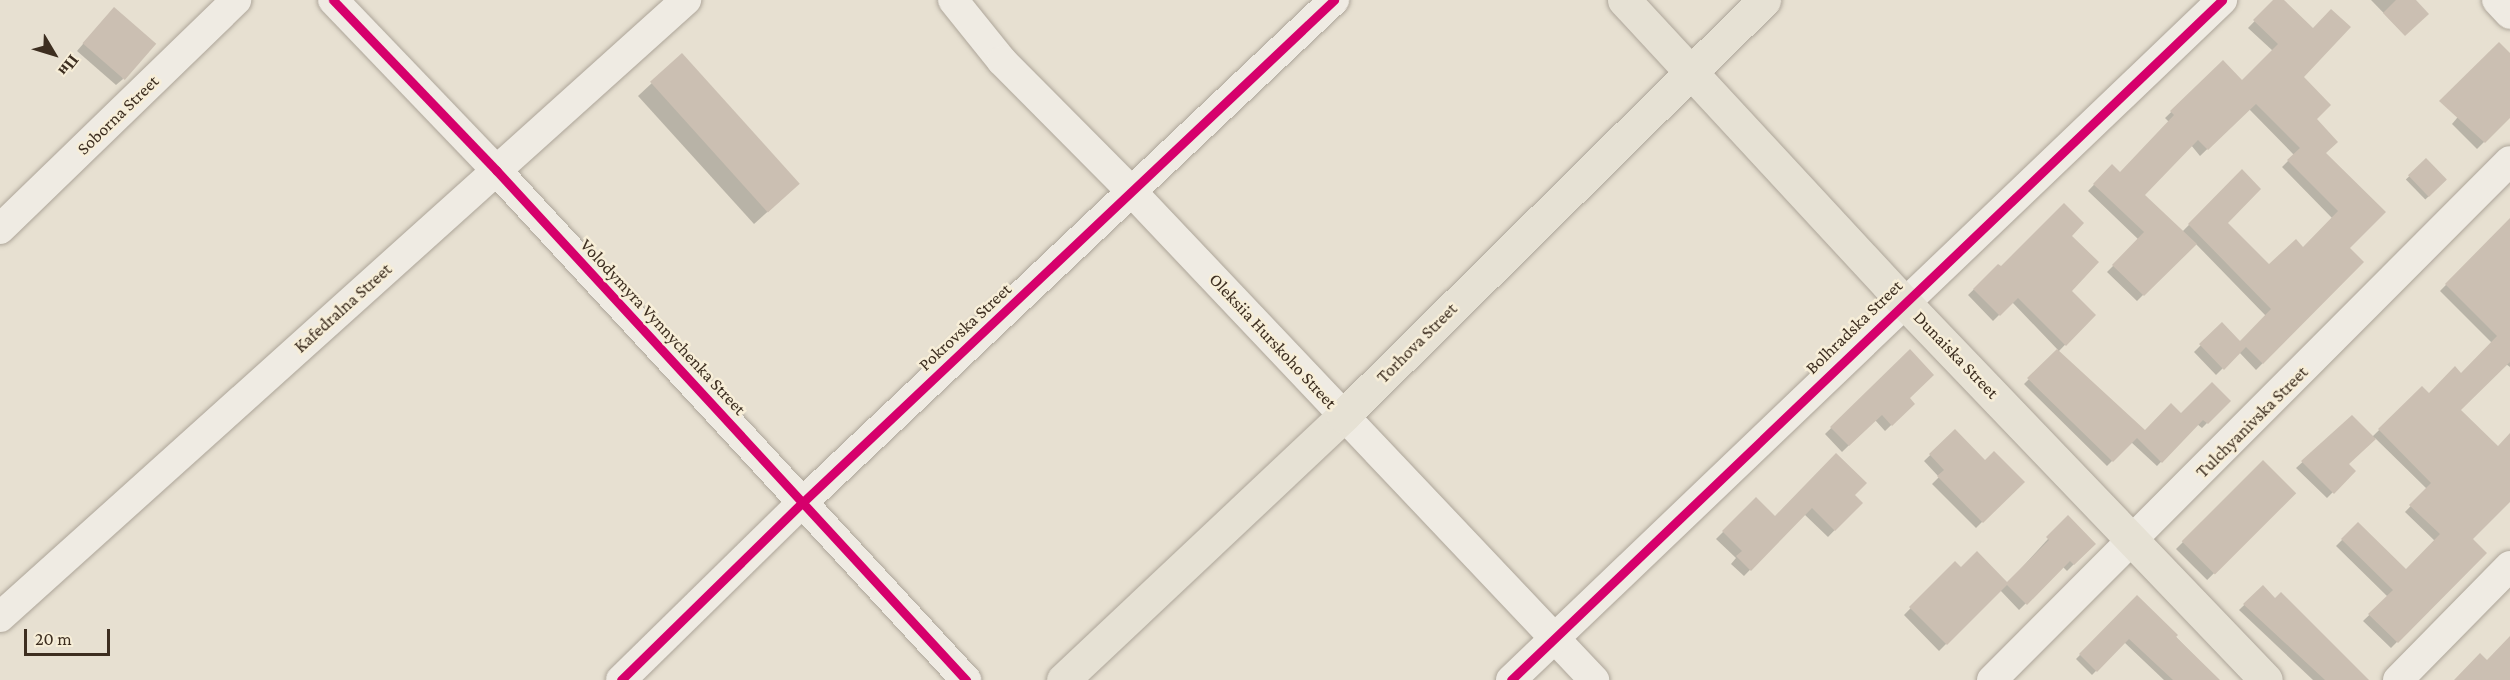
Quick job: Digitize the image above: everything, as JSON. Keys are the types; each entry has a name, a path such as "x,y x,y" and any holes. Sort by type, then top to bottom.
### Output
{"main road":[{"name":"Dunaiska Street","path":"1624,0 1689,74 1904,302 2135,540 2266,680"},
{"name":"Torhova Street","path":"1063,680 1343,416 1764,0"}],"street":[{"name":"Soborna Street","path":"0,229 236,0"},
{"name":"Volodymyra Vynnychenka Street","path":"333,0 496,170 966,680"},
{"name":"Kafedralna Street","path":"0,617 686,0"},
{"name":"Oleksiia Hurskoho Street","path":"953,0 1002,61 1133,193 1594,680"},
{"name":"Pokrovska Street","path":"621,680 803,502 1133,193 1334,0"},
{"name":"Bolhradska Street","path":"1511,680 2222,0"},
{"path":"2498,0 2510,14"},
{"name":"Tulchyanivska Street","path":"1992,680 2135,540 2510,160"},
{"path":"2398,680 2510,566"}],"building":[{"path":"2273,0 2284,0 2313,28 2331,9 2351,27 2304,77 2331,105 2317,119 2338,142 2326,153 2386,212 2350,248 2364,262 2263,364 2246,347 2224,370 2199,344 2222,322 2240,341 2271,309 2188,224 2242,169 2261,189 2228,223 2269,264 2296,239 2303,247 2338,211 2287,160 2300,148 2256,104 2208,150 2198,140 2145,195 2197,244 2144,296 2112,265 2144,232 2093,184 2112,164 2120,172 2174,115 2170,111 2223,60 2242,80 2278,44 2253,20"},
{"path":"2396,0 2416,0 2429,14 2405,36 2383,13"},
{"path":"114,7 156,44 125,80 83,43"},
{"path":"2499,42 2510,53 2510,118 2485,143 2439,101"},
{"path":"682,53 800,184 768,213 650,82"},
{"path":"2426,158 2447,180 2429,197 2408,175"},
{"path":"2064,203 2084,223 2072,236 2099,262 2072,291 2096,315 2066,346 2018,298 2000,316 1973,289 1998,264 2001,266"},
{"path":"2510,218 2510,362 2461,410 2498,446 2510,433 2510,502 2473,539 2487,553 2398,643 2368,614 2393,590 2341,539 2358,522 2406,569 2440,534 2409,505 2431,483 2378,429 2422,386 2429,393 2455,366 2461,373 2497,336 2445,284"},
{"path":"1910,349 1934,375 1910,398 1915,404 1892,426 1882,415 1849,446 1830,427"},
{"path":"2057,349 2145,430 2171,403 2181,413 2212,382 2231,401 2208,424 2203,420 2162,463 2137,438 2113,462 2027,378"},
{"path":"2352,415 2376,439 2349,464 2356,471 2334,494 2301,461"},
{"path":"1955,429 1985,460 1994,451 2025,482 1983,523 1937,476 1944,470 1929,454"},
{"path":"1836,453 1867,483 1855,495 1863,503 1835,531 1812,508 1751,571 1736,556 1742,551 1722,531 1756,497 1775,516"},
{"path":"2263,460 2296,493 2215,575 2182,541"},
{"path":"2068,515 2096,544 2074,565 2070,561 2027,605 2007,585 1947,645 1909,607 1955,561 1961,567 1977,551 2007,582 2049,540 2046,537"},
{"path":"2263,585 2275,598 2281,592 2369,680 2325,680 2243,604"},
{"path":"2137,595 2220,680 2173,680 2129,639 2097,672 2079,654"},
{"path":"2510,636 2510,680 2454,680 2480,653 2487,660"}],"cycle path":[{"path":"333,0 496,170 966,680"},
{"path":"621,680 803,502 1334,0"},
{"path":"1511,680 2222,0"}]}
